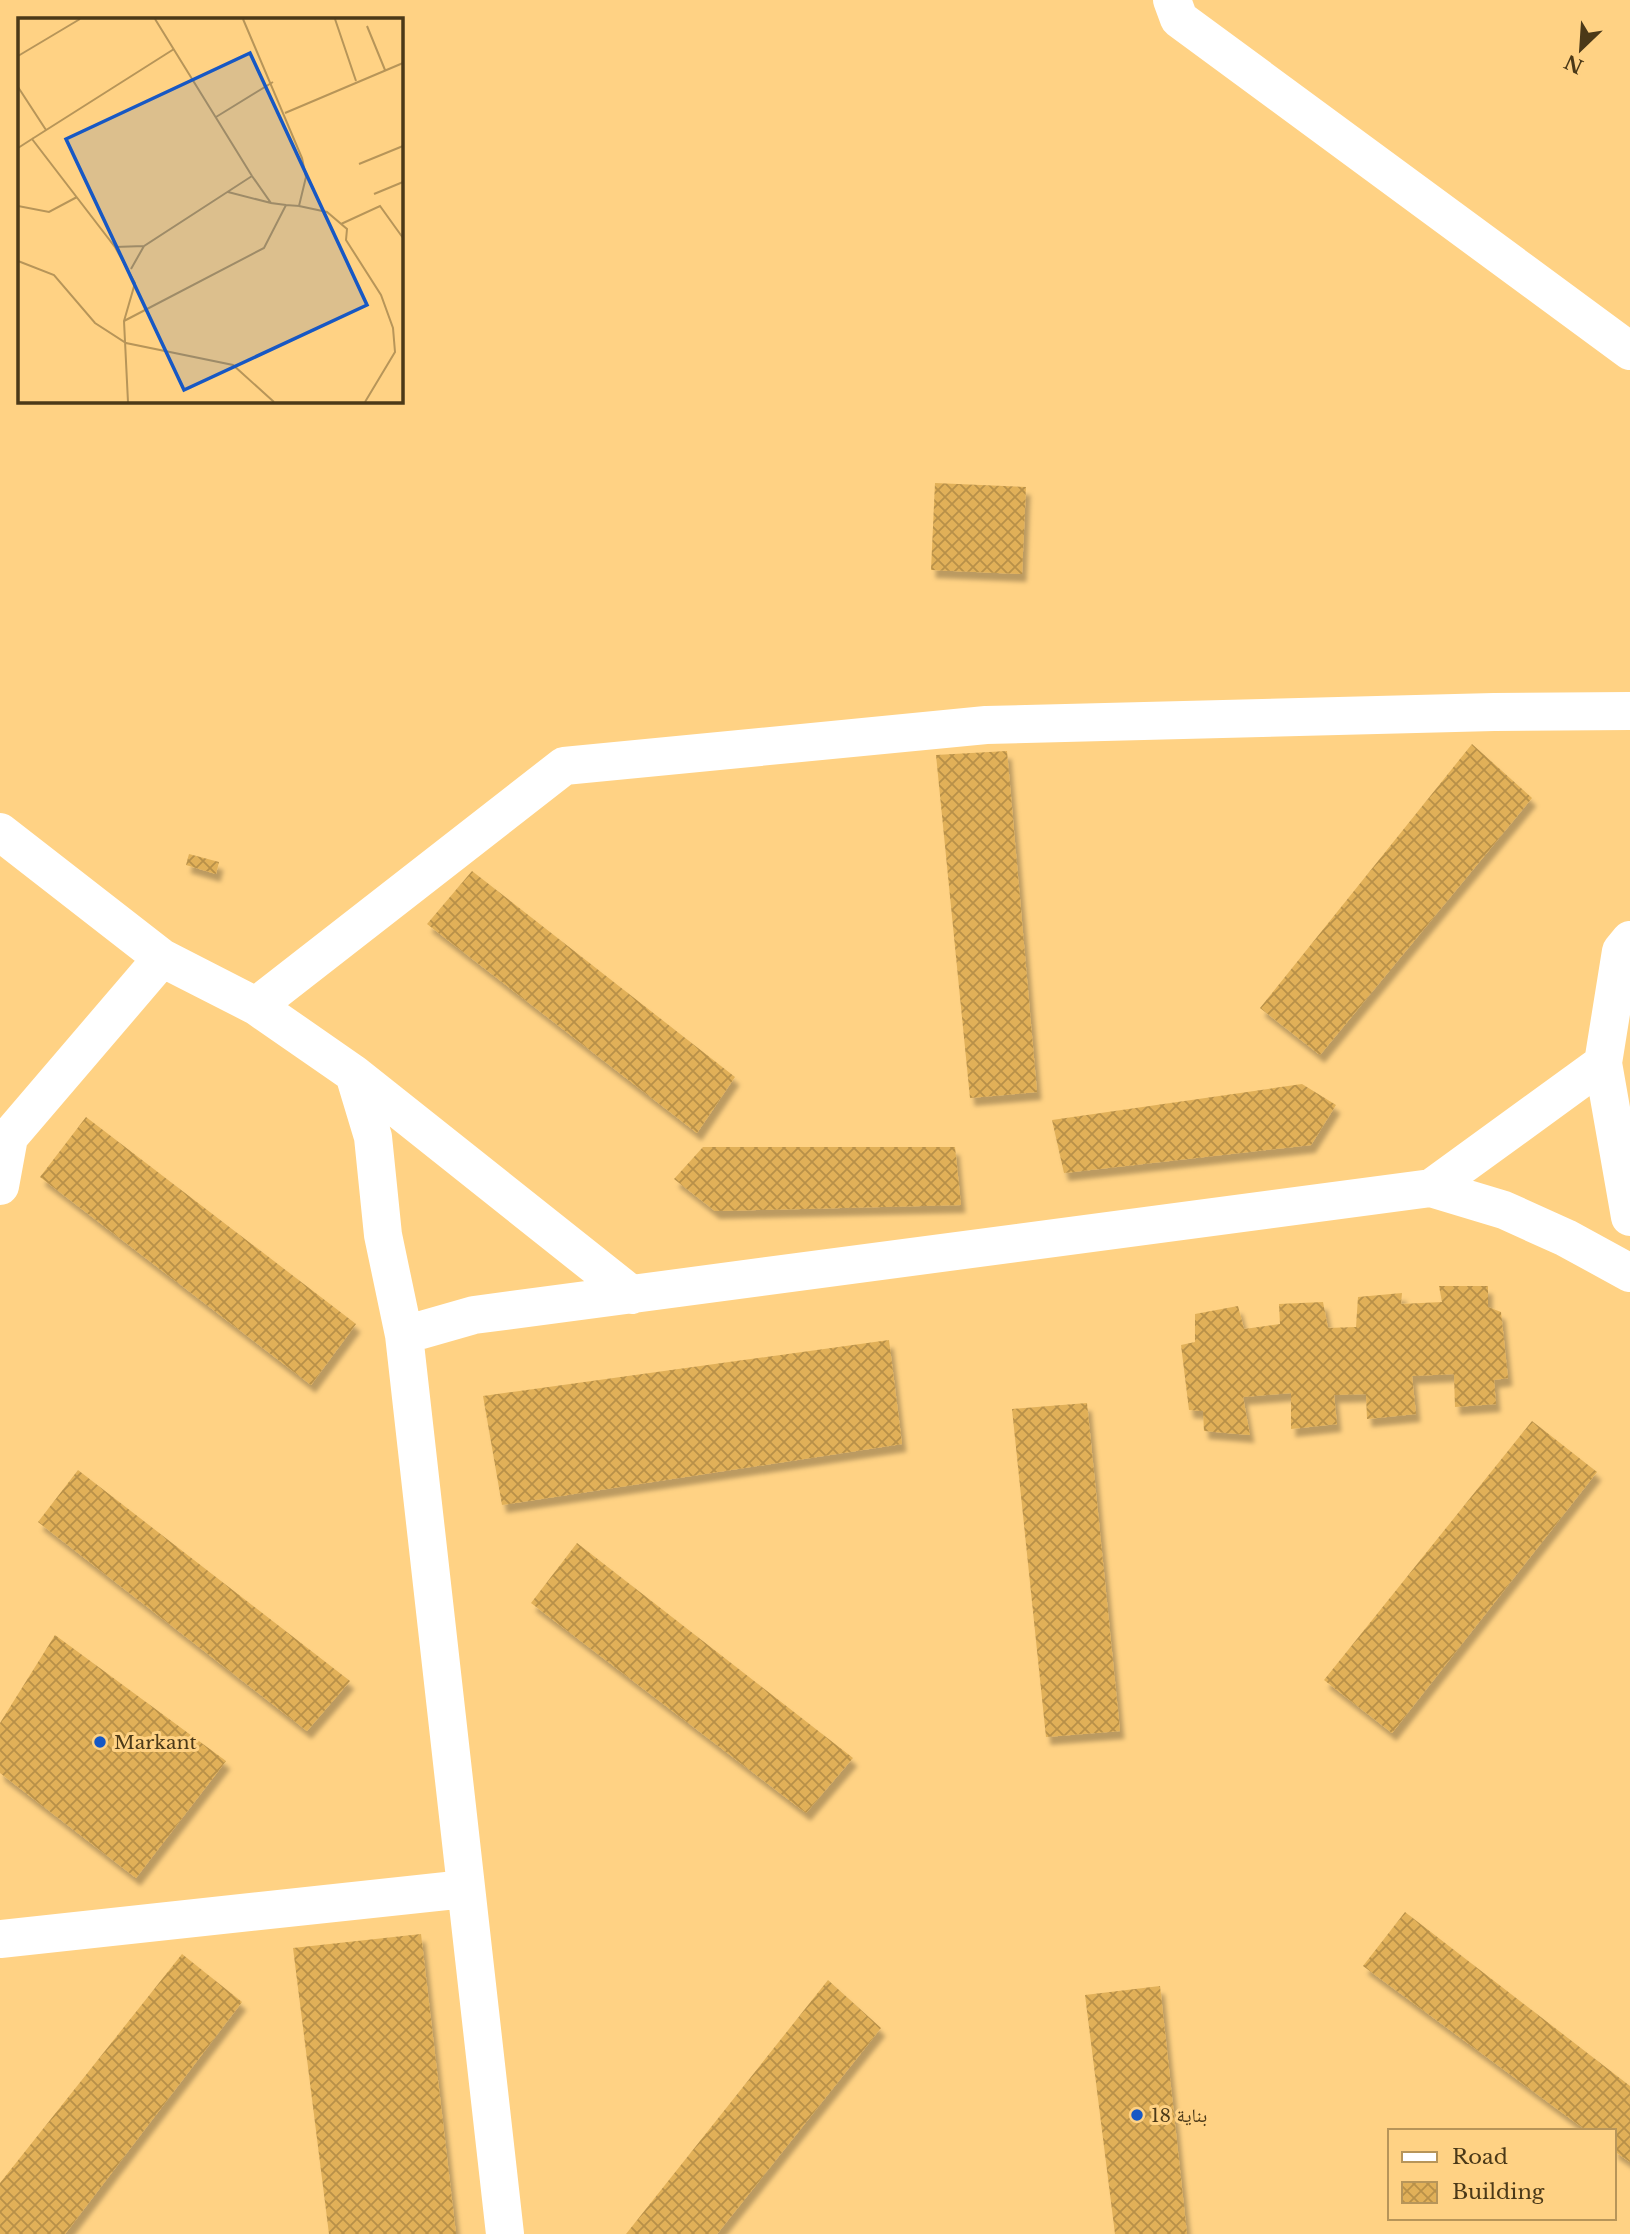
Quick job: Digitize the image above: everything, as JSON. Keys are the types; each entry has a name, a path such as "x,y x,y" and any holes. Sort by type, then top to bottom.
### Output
{"street":[{"path":"1172,0 1179,19 1630,351"},
{"path":"256,1006 564,766 986,725 1630,711"},
{"path":"0,832 162,958 256,1006 354,1074 632,1295"},
{"path":"1630,940 1621,951 1603,1063 1630,1217"},
{"path":"0,1186 9,1137 162,958"},
{"path":"1431,1188 1603,1063"},
{"path":"354,1074 373,1138 383,1235 404,1335 505,2234"},
{"path":"404,1335 474,1315 1431,1188 1504,1210 1566,1238 1630,1273"},
{"path":"0,1939 465,1889"}],"building":[{"path":"935,483 1026,487 1022,574 931,570"},
{"path":"1472,744 1532,798 1320,1055 1260,1008"},
{"path":"1007,751 1037,1092 970,1098 936,755"},
{"path":"189,854 219,862 216,874 186,865"},
{"path":"472,871 735,1077 697,1133 427,924"},
{"path":"1302,1084 1336,1105 1311,1145 1064,1173 1052,1120"},
{"path":"86,1117 356,1324 311,1385 40,1177"},
{"path":"703,1147 955,1147 961,1205 715,1211 674,1179"},
{"path":"1439,1286 1488,1286 1488,1307 1501,1312 1508,1378 1494,1380 1496,1404 1455,1407 1454,1374 1412,1376 1416,1414 1367,1419 1366,1394 1334,1395 1337,1424 1291,1429 1291,1393 1243,1397 1250,1435 1204,1431 1203,1411 1189,1410 1181,1345 1195,1342 1195,1314 1238,1306 1244,1329 1280,1324 1279,1304 1323,1302 1328,1328 1356,1327 1358,1297 1402,1293 1401,1304 1442,1302"},
{"path":"889,1340 902,1444 502,1505 483,1396"},
{"path":"1087,1403 1120,1731 1046,1737 1012,1409"},
{"path":"1532,1421 1597,1472 1392,1733 1324,1680"},
{"path":"78,1470 350,1681 307,1731 38,1522"},
{"path":"577,1543 853,1758 806,1813 531,1603"},
{"name":"Markant","path":"55,1635 226,1761 136,1878 0,1773 0,1723"},
{"path":"1405,1912 1630,2086 1630,2162 1616,2152 1616,2129 1584,2129 1363,1966"},
{"path":"421,1934 456,2234 329,2234 293,1948"},
{"path":"182,1954 242,2002 65,2234 0,2234 0,2183"},
{"path":"828,1980 881,2028 717,2234 626,2234"},
{"name":"بناية 18","path":"1160,1986 1187,2234 1115,2234 1085,1995"}],"place":[{"name":"Markant","path":"100,1742"},
{"name":"بناية 18","path":"1137,2115"}]}
